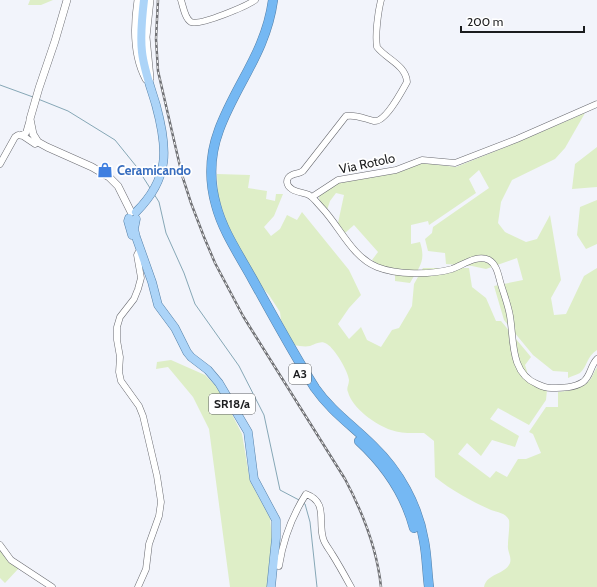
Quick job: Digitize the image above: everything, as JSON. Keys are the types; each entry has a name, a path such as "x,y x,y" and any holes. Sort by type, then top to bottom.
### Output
{"highway":[{"name":"A3","path":"268,0 264,21 257,42 217,120 206,166 207,189 211,209 221,234 310,391 327,413 377,459 399,491 407,507 417,537 423,587"},
{"name":"A3","path":"273,0 270,20 262,43 227,110 212,143 211,172 213,194 219,215 228,235 317,391 332,408 384,458 402,484 414,508 422,535 429,587"}],"main road":[{"path":"38,142 33,134 30,119 67,0"},
{"path":"138,0 135,32 137,51 141,69 150,86"},
{"path":"132,215 154,192 164,166 162,130 142,52 142,20 144,0"},
{"path":"150,0 146,37 150,86"},
{"name":"SR18/a","path":"38,142 52,150 92,167 109,177 118,186 132,215 134,230 152,282 158,305 175,328 187,352 208,370 219,383 248,432 254,479 276,520 277,527 271,587"}],"street":[{"path":"181,0 186,17 191,22 196,24 216,18 255,0"},
{"path":"381,0 378,14 377,47 403,71 407,77 407,82 383,118 379,121 351,115 346,116 303,171 301,173 291,175 288,178 287,182 290,188 312,197 359,254 366,261 378,267 404,272 426,273 452,268 476,259 482,258 490,261 496,267 510,314 515,361 520,372 528,380 548,388 566,388 583,382 589,376 597,359"},
{"name":"Via Rotolo","path":"312,197 338,180 396,170 422,160 455,163 517,139 597,104"},
{"path":"0,164 15,137 26,133 30,119"},
{"path":"21,135 35,144 38,142"},
{"path":"138,587 146,569 149,544 159,516 161,502 157,476 143,416 139,406 121,381 119,372 120,357 117,340 117,327 120,317 134,300 138,289 141,278 137,255 140,249"},
{"path":"274,566 279,566 286,534 306,494 313,496 319,505 322,538 351,587"},
{"path":"0,545 11,560 52,587"}],"green space":[{"path":"30,0 53,0 41,5 28,5"},
{"path":"585,113 565,148 555,159 512,180 501,202 498,223 505,232 526,242 537,239 550,215 561,280 551,298 554,315 566,314 584,276 597,268 597,350 591,355 580,373 568,378 568,372 553,371 533,355 504,320 494,286 523,280 517,258 486,269 472,266 446,264 445,253 428,251 425,239 432,233 433,227 489,188 479,170 469,179 476,193 429,225 428,221 411,225 411,244 420,242 422,259 417,272 410,283 395,281 395,269 379,265 372,260 378,252 354,225 345,233 338,223 344,195 336,193 330,201 327,210 320,200 319,196 339,183 397,173 423,163 456,167"},
{"path":"597,147 597,187 572,189 575,164"},
{"path":"217,174 250,175 248,188 267,191 266,199 275,201 276,194 283,194 274,216 264,227 271,236 280,229 287,215 297,220 302,212 349,270 361,295 349,308 338,324 349,339 361,327 367,340 381,347 392,330 399,328 412,306 414,284 423,268 469,268 472,287 486,298 496,321 501,321 531,357 525,365 530,381 547,390 546,400 529,425 498,408 490,419 519,436 515,447 492,440 481,456 467,443 458,454 490,478 496,471 507,477 518,459 526,459 541,453 533,434 529,432 546,407 558,407 558,392 574,389 586,384 597,367 597,587 484,587 486,582 492,576 504,570 510,563 508,547 508,518 504,514 476,503 435,477 434,441 424,433 403,433 385,428 359,410 350,398 347,391 349,380 344,366 334,350 327,344 321,342 310,346 294,345 281,320 280,312 269,295 259,284 231,235 218,196"},
{"path":"597,200 597,244 586,249 577,235 580,207"},
{"path":"171,360 205,375 219,389 242,434 250,481 270,518 272,538 268,587 230,587 209,429 193,397 168,367 156,369 157,362"},
{"path":"0,550 19,568 5,583 0,578"}],"waterway":[{"path":"0,85 33,97"},
{"path":"38,99 68,111 115,140 136,166 150,188"},
{"path":"154,194 159,202 166,233 184,273 195,304 239,366 264,415 280,490 299,500"},
{"path":"303,503 305,504 310,522 317,587"}],"railway":[{"path":"158,0 156,39 158,71 182,175 191,203 215,263 243,316 352,492 373,545 381,587"}],"place":[{"name":"Ceramicando","path":"105,170"}]}
